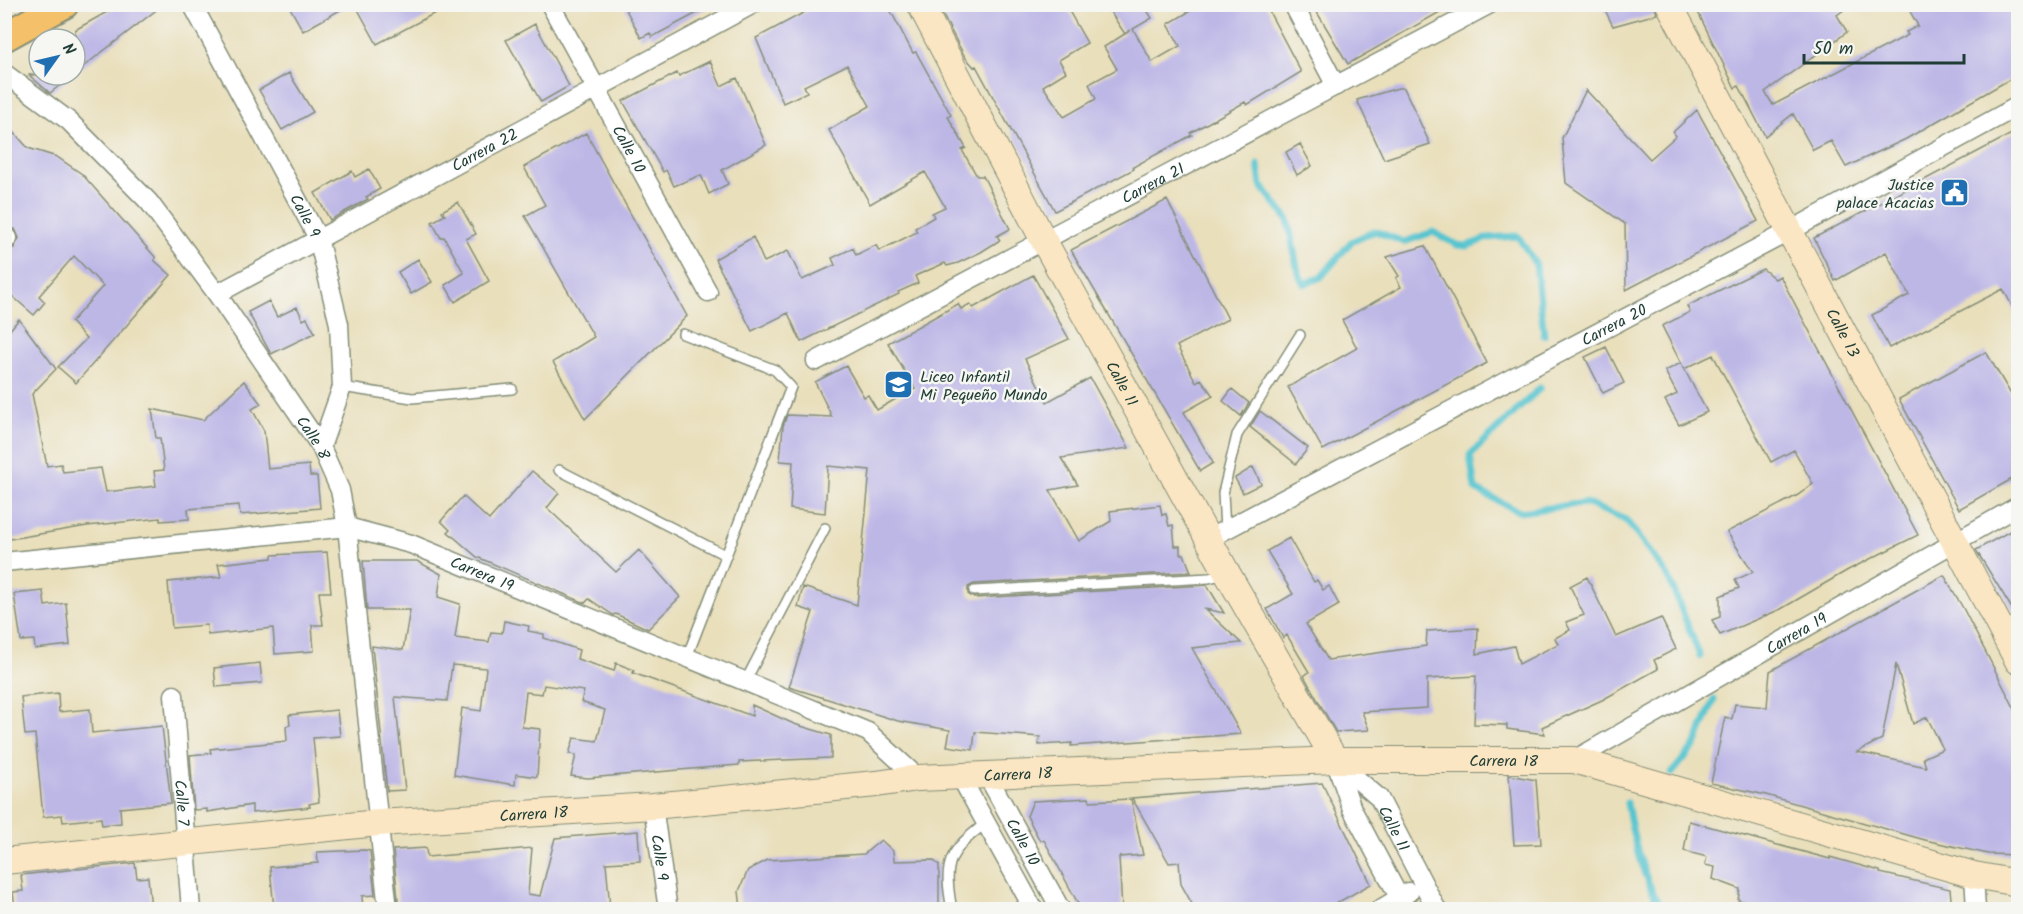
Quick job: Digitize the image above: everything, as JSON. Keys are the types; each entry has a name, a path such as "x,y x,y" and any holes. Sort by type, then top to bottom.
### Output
{"main road":[{"path":"4,38 64,4"}],"street":[{"name":"Calle 9","path":"192,4 318,238 339,324 342,387 321,447"},
{"name":"Calle 10","path":"550,4 708,292"},
{"name":"Carrera 22","path":"217,294 753,4"},
{"name":"Calle 11","path":"920,4 1044,241 1217,534 1227,573 1335,760 1353,809 1403,904"},
{"path":"1293,4 1336,86"},
{"name":"Carrera 21","path":"816,361 1336,86 1461,11 1490,4"},
{"name":"Calle 13","path":"1670,4 2019,661"},
{"name":"Calle 8","path":"4,73 69,121 149,202 217,294 321,447 340,490 347,527 388,909"},
{"name":"Carrera 20","path":"1217,534 1790,231 2019,106"},
{"name":"Carrera 19","path":"1574,760 2019,506"},
{"name":"Carrera 19","path":"4,562 347,527 411,544 868,732 918,778"},
{"name":"Calle 7","path":"174,695 191,909"},
{"name":"Calle 11","path":"1335,760 1378,798 1437,909"},
{"name":"Carrera 18","path":"4,861 184,841 378,824 653,806 918,778 1335,760 1574,760 1974,875 2019,883"},
{"name":"Calle 10","path":"987,775 1061,909"},
{"name":"Calle 10","path":"960,776 1026,906"},
{"name":"Calle 9","path":"653,806 668,909"},
{"path":"1974,875 1976,909"},
{"path":"1379,909 1403,904 1424,884"}],"lane":[{"path":"683,334 775,370 791,387 724,555 687,657"},
{"path":"1217,534 1223,493 1237,435 1300,334"},
{"path":"342,387 412,398 512,389"},
{"path":"559,470 724,555"},
{"path":"745,682 825,528"},
{"path":"974,591 1209,578 1227,573"},
{"path":"952,909 947,881 951,857 960,843 986,824"}],"building":[{"path":"121,4 164,4 87,64 87,27 80,27"},
{"path":"288,4 351,4 303,31"},
{"path":"355,4 452,4 377,44"},
{"path":"623,4 714,4 652,37 650,33 641,38"},
{"path":"820,4 887,4 913,53 916,52 951,115 948,117 966,148 962,150 977,176 983,176 1010,229 997,236 1000,240 981,252 958,263 947,266 945,263 915,276 918,283 898,292 899,294 801,342 788,313 752,331 715,259 753,237 764,262 788,251 802,280 835,265 832,258 853,248 856,255 876,245 879,251 917,232 915,228 934,217 932,213 945,207 925,172 870,204 829,130 870,106 847,65 804,86 807,92 783,103 756,38"},
{"path":"937,4 1065,4 1087,43 1059,60 1066,72 1043,86 1064,117 1096,99 1089,84 1117,69 1104,47 1125,34 1105,4 1143,4 1152,18 1133,29 1152,62 1180,46 1168,24 1202,4 1265,4 1301,72 1247,105 1245,102 1190,133 1192,135 1133,167 1134,169 1055,211 976,66 974,67 965,57"},
{"path":"1312,4 1454,4 1348,64"},
{"path":"1602,4 1654,4 1657,14 1613,26"},
{"path":"1694,4 1852,4 1837,15 1847,32 1765,92 1773,105 1908,35 1906,32 1918,26 1906,4 2019,4 2019,74 1906,139 1846,167 1831,141 1813,150 1793,114 1765,136 1739,86 1735,88"},
{"path":"535,24 569,86 541,102 506,40"},
{"path":"710,61 721,86 737,78 766,145 722,170 728,184 709,194 701,175 674,186 666,170 663,172 623,101 677,73 679,76"},
{"path":"289,73 313,112 282,130 259,90"},
{"path":"43,87 58,87 50,93"},
{"path":"1404,88 1430,144 1384,159 1357,100"},
{"path":"1586,90 1650,159 1676,136 1673,132 1697,110 1758,221 1626,290 1625,224 1566,183 1562,138"},
{"path":"4,121 28,148 57,157 82,174 156,258 154,260 171,275 76,383 58,367 86,339 71,322 103,286 74,256 39,296 45,302 34,315 4,289 4,251 14,248 19,238 15,229 4,228"},
{"path":"2019,130 2019,319 2003,289 1889,348 1872,315 1909,295 1886,252 1835,281 1814,238"},
{"path":"586,133 687,316 585,419 553,362 594,337 525,216 545,205 524,167"},
{"path":"1300,144 1312,166 1297,175 1286,152"},
{"path":"369,169 380,189 366,197 368,199 330,220 315,193 352,171 355,177"},
{"path":"1167,200 1228,319 1177,346 1196,382 1201,379 1213,396 1184,412 1213,463 1200,471 1071,250"},
{"path":"458,202 476,234 466,239 489,281 455,302 445,285 464,273 444,237 441,238 432,222 445,215 442,211"},
{"path":"1425,246 1487,363 1323,450 1288,387 1357,348 1342,320 1401,287 1396,278 1399,276 1387,257"},
{"path":"418,259 432,282 411,294 398,272"},
{"path":"1763,269 1775,279 1780,276 1918,535 1848,570 1781,609 1720,635 1712,620 1720,617 1720,596 1739,588 1735,580 1753,572 1727,532 1798,495 1813,484 1794,450 1771,462 1713,355 1684,369 1662,326 1690,312 1687,306"},
{"path":"1033,275 1069,339 1025,359 1047,402 1090,378 1129,448 1061,458 1078,485 1050,490 1079,541 1111,521 1110,511 1160,505 1162,515 1166,514 1169,526 1173,525 1175,546 1180,546 1180,554 1184,554 1191,572 974,584 968,587 968,594 974,598 1207,585 1224,613 1205,609 1241,643 1192,648 1241,734 1071,746 1072,743 1039,745 1040,737 975,732 973,750 947,746 950,730 898,721 789,687 813,612 798,607 803,587 857,605 870,470 828,466 825,513 790,509 793,462 780,461 783,426 787,415 832,417 815,382 846,366 864,397 868,395 877,410 915,389 888,343 958,304 961,309 970,304 973,308"},
{"path":"269,301 277,317 297,307 303,320 307,318 315,333 271,354 248,312"},
{"path":"19,319 56,369 32,394 47,466 61,464 63,472 101,468 106,492 156,486 154,471 164,470 160,438 156,438 152,409 203,420 244,381 261,404 252,409 264,431 268,469 309,465 310,476 317,476 320,508 240,515 239,505 188,509 189,519 160,521 160,518 87,526 4,540 4,337"},
{"path":"1606,347 1624,383 1603,393 1585,357"},
{"path":"1986,352 2019,408 2019,475 1959,509 1899,399"},
{"path":"1681,363 1707,412 1679,425 1665,400 1677,394 1665,371"},
{"path":"1232,389 1249,403 1241,416 1223,401"},
{"path":"1260,411 1308,448 1296,464 1250,427"},
{"path":"1253,467 1261,484 1243,493 1235,478"},
{"path":"532,471 559,493 547,508 616,572 639,550 680,597 648,629 616,614 613,615 589,599 585,603 477,557 448,532 450,530 441,521 463,496 489,520"},
{"path":"2019,526 2019,620 1976,550"},
{"path":"1289,538 1314,582 1317,580 1323,590 1329,586 1339,605 1306,624 1328,660 1426,646 1427,631 1478,628 1477,654 1514,646 1519,664 1558,644 1555,638 1570,630 1566,622 1584,615 1570,586 1587,577 1616,637 1661,618 1676,649 1654,660 1658,669 1602,700 1542,727 1545,734 1507,729 1507,725 1474,724 1476,676 1427,679 1427,708 1362,712 1369,730 1336,732 1304,676 1309,672 1287,635 1283,638 1267,609 1293,594 1267,551"},
{"path":"327,552 331,592 319,592 323,625 312,625 314,651 275,654 273,628 208,635 207,625 172,628 168,582 221,577 218,564 272,558 272,555"},
{"path":"363,561 417,561 441,574 438,597 460,604 455,638 489,642 491,632 502,633 504,621 529,626 528,631 544,634 544,638 579,650 577,659 614,671 616,663 634,670 633,673 752,716 752,705 794,724 831,735 831,758 739,762 739,765 588,778 571,776 576,755 569,754 574,738 597,741 605,710 581,702 584,691 544,685 542,694 526,692 522,727 540,729 537,777 516,774 515,785 454,775 462,708 481,711 486,668 452,665 447,701 395,697 405,790 387,791 372,646 403,650 410,610 367,610"},
{"path":"1944,575 2019,717 2019,855 1988,854 1925,840 1766,795 1711,783 1725,717 1732,719 1735,704 1767,707 1770,671","holes":["1896,664 1913,724 1927,717 1943,749 1923,758 1926,767 1857,752 1882,739"]},
{"path":"43,591 45,606 66,603 70,645 35,649 34,640 21,641 14,594"},
{"path":"260,663 262,683 216,687 214,668"},
{"path":"58,693 59,712 90,709 92,733 162,726 171,803 120,808 121,823 102,825 101,818 63,822 62,815 43,817 35,734 25,735 21,697"},
{"path":"337,710 340,736 313,738 319,802 309,804 310,807 252,813 252,805 207,812 207,809 194,810 190,755 211,753 210,749 287,741 286,726 290,725 289,715"},
{"path":"1509,775 1536,780 1541,844 1514,845"},
{"path":"1322,783 1371,884 1326,909 1195,909 1181,884 1179,862 1169,863 1132,798"},
{"path":"1089,798 1090,801 1131,799 1143,855 1119,857 1122,909 1081,909 1044,840 1040,841 1027,816 1033,801"},
{"path":"1689,821 1830,859 1830,857 1880,871 1880,873 1950,889 1952,909 1740,909 1743,901 1738,900 1740,889 1713,879 1715,867 1705,865 1707,857 1684,851"},
{"path":"638,831 640,861 606,863 610,908 399,909 393,850 426,848 427,857 532,848 528,894 540,896 555,838"},
{"path":"881,840 893,851 894,861 933,860 939,865 939,909 741,909 739,891 748,870 768,860 864,854"},
{"path":"370,851 375,895 362,896 363,909 274,909 270,867 318,863 317,852"},
{"path":"135,863 137,878 148,877 151,909 15,909 13,892 23,891 21,875"}],"waterway":[{"path":"1258,165 1261,185 1288,220 1298,272 1304,284 1321,277 1351,242 1375,231 1404,242 1433,232 1457,245 1467,246 1488,238 1518,236 1536,265 1544,335"},
{"path":"1540,388 1470,455 1475,489 1520,512 1585,503 1626,520 1668,576 1700,656"},
{"path":"1672,773 1695,745 1714,700"},
{"path":"1627,803 1640,858 1649,884 1662,910"}],"place":[{"name":"Justice palace Acacias","path":"1955,193"},
{"name":"Liceo Infantil Mi Pequeño Mundo","path":"899,385"}]}
